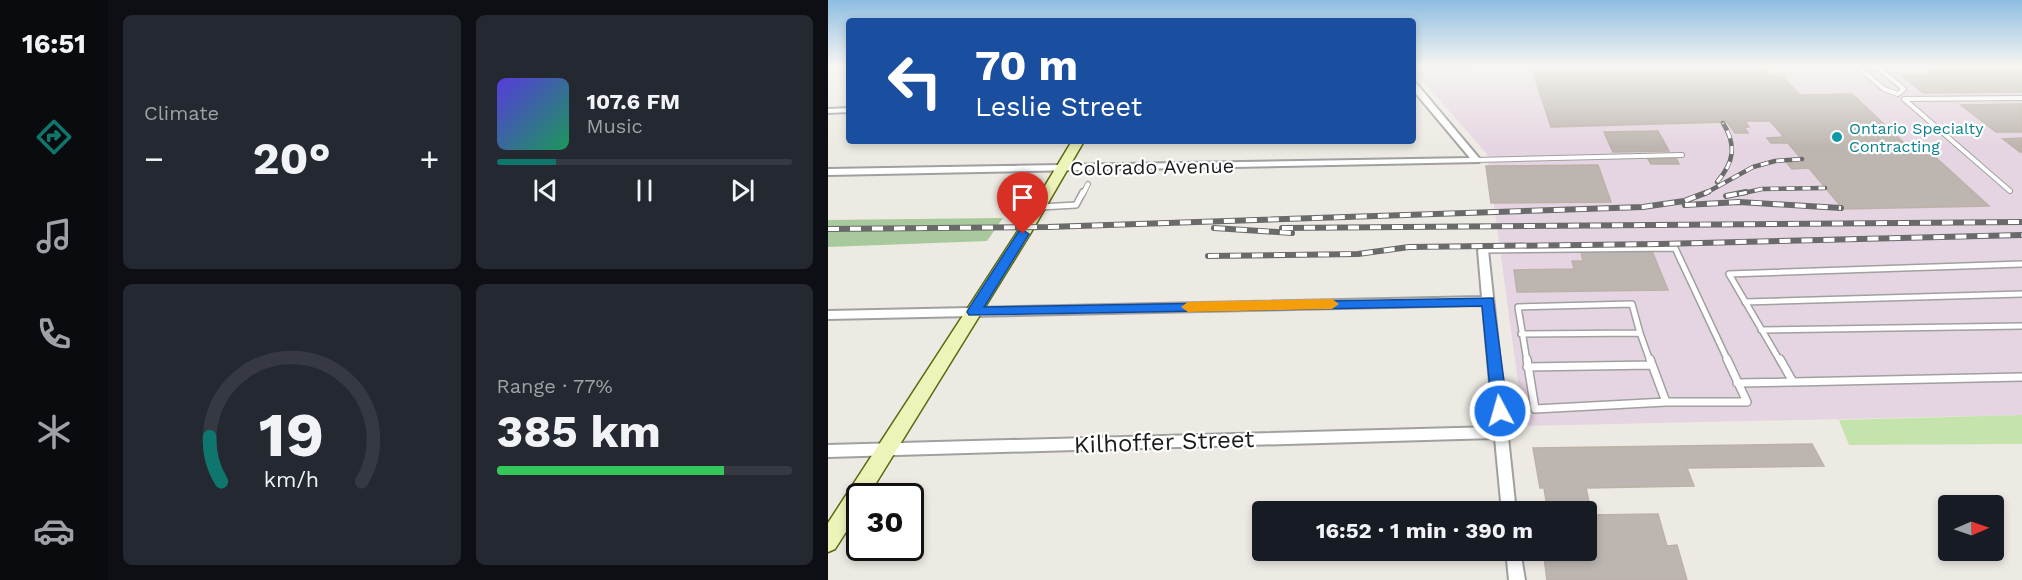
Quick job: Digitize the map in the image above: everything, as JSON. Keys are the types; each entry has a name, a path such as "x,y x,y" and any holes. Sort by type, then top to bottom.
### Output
{"street":[{"path":"1420,93 1476,160"},
{"path":"1416,97 1423,97"},
{"path":"828,111 846,110"},
{"path":"828,542 974,312 1076,144"},
{"name":"Colorado Avenue","path":"828,172 1476,160"},
{"path":"1483,250 1508,501"},
{"path":"828,315 1488,301"},
{"name":"Kilhoffer Street","path":"828,451 1500,432"},
{"path":"1515,561 1517,580"}],"lane":[{"path":"1898,94 2010,191"},
{"path":"1904,99 2022,98"},
{"path":"1476,160 1682,155"},
{"path":"1038,208 1076,205 1088,184"},
{"path":"1483,250 1675,248 1747,402 1666,402 1536,409 1518,307 1632,304 1640,333 1666,402"},
{"path":"1793,382 1729,274 2022,264"},
{"path":"1745,302 2022,294"},
{"path":"1761,330 2022,326"},
{"path":"1521,334 1640,333"},
{"path":"1527,367 1652,364"},
{"path":"1737,383 2022,377"}],"shaded area":[{"path":"1434,93 2022,93 2022,415 1524,426 1487,154"}],"green space":[{"path":"1003,218 987,241 828,247 828,220"},
{"path":"2022,415 2022,444 1849,445 1839,420"}],"building":[{"name":"Ontario Specialty Contracting","path":"1540,93 1852,94 1917,155 1933,155 1989,206 1843,209 1809,168 1792,169 1787,163 1804,162 1788,143 1771,143 1767,138 1784,137 1770,121 1745,121 1749,127 1744,127 1748,133 1735,133 1727,122 1551,127"},
{"path":"2022,104 2022,132 1996,132 1961,105"},
{"path":"1658,131 1669,151 1613,152 1604,132"},
{"path":"2022,138 2022,152 2003,139"},
{"path":"1676,158 1679,164 1651,164 1648,159"},
{"path":"1598,165 1611,202 1491,203 1486,166"},
{"path":"1652,251 1668,290 1517,292 1514,270 1574,269 1572,261 1583,261 1581,252"},
{"path":"1812,444 1824,466 1687,468 1694,486 1586,488 1589,501 1546,501 1544,488 1540,488 1533,448"},
{"path":"1658,514 1667,546 1677,545 1687,580 1547,580 1544,561 1597,561 1597,515"}],"railway":[{"path":"1717,182 1727,168 1732,154 1730,139 1723,123"},
{"path":"1707,192 1753,167 1775,161 1802,159"},
{"path":"1739,194 1762,189 1825,188"},
{"path":"828,229 1048,227 1643,207 1684,201 1707,192"},
{"path":"1726,196 1746,192"},
{"path":"1685,205 1739,202 1841,208"},
{"path":"1282,228 2022,222"},
{"path":"1214,228 1292,233"},
{"path":"1208,256 1358,254 1409,247 1660,244 2022,235"}],"slow traffic":[{"path":"1188,307 1332,304"}],"place":[{"name":"Ontario Specialty Contracting","path":"1837,137"}],"route":[{"path":"1023,234 974,312 1488,301 1500,411"}]}
